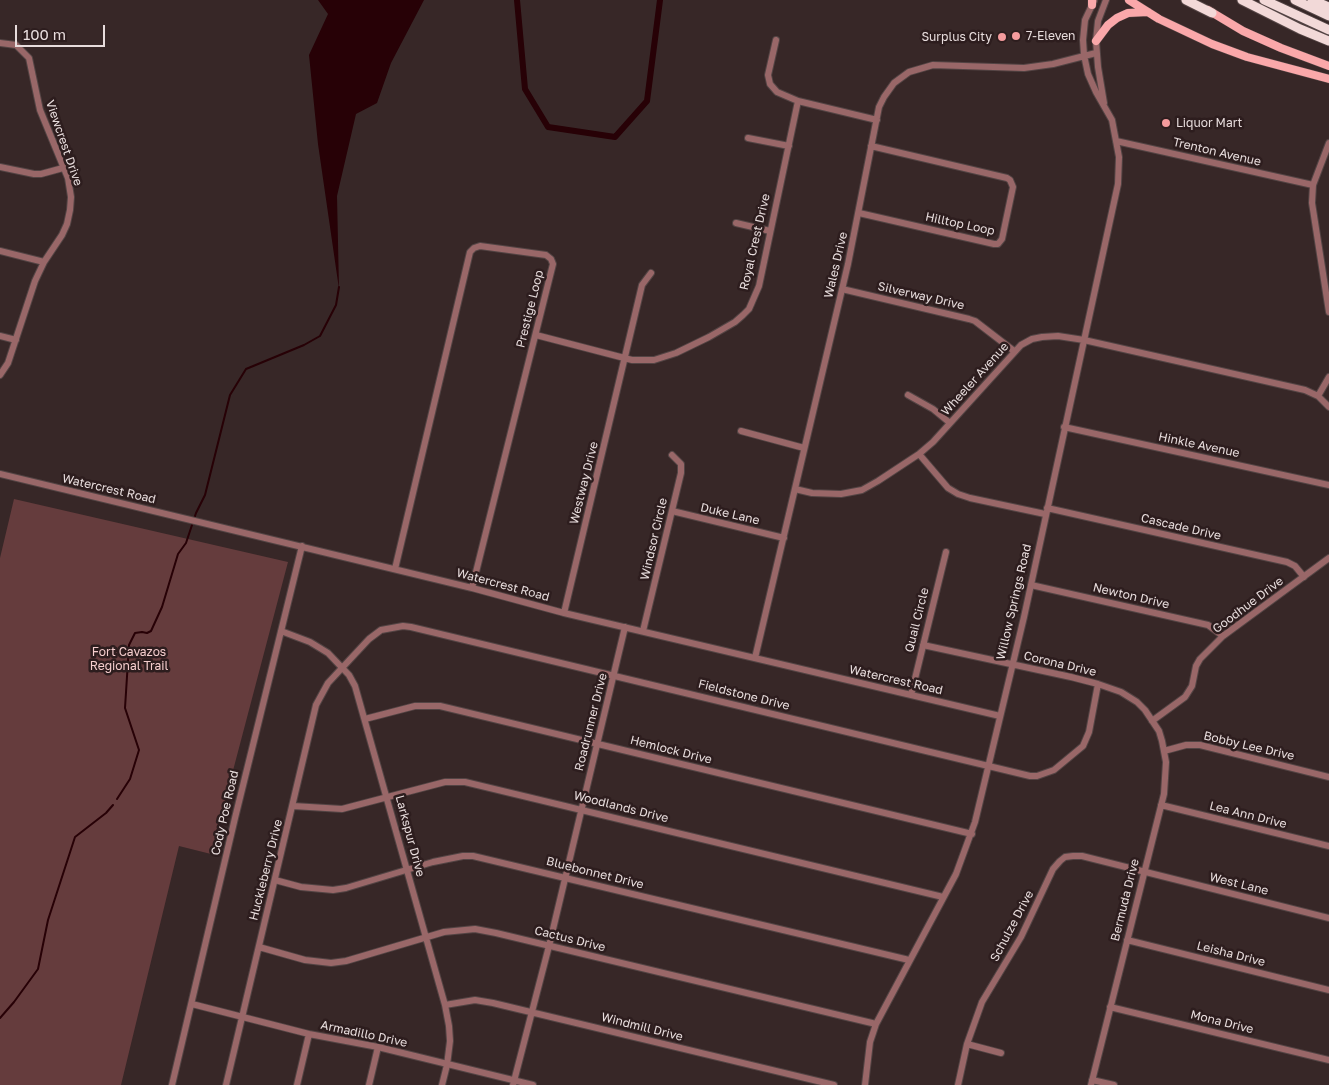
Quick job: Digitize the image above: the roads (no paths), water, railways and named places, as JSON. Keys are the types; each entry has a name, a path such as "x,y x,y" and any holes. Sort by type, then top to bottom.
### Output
{"highway":[{"path":"1186,0 1212,13"},
{"path":"1242,0 1300,29 1329,41"},
{"path":"1264,0 1329,30"},
{"path":"1295,0 1329,16"},
{"path":"1312,0 1329,7"}],"main road":[{"path":"1129,0 1196,37 1247,57 1329,79"},
{"path":"1193,0 1243,31 1329,66"},
{"path":"1096,41 1108,24 1117,18 1128,14 1148,12"}],"street":[{"name":"Willow Springs Road","path":"1105,106 1096,53 1096,41 1098,21 1106,0"},
{"name":"Willow Springs Road","path":"865,1085 870,1042 876,1024 956,874 972,834 1030,585 1119,174 1119,157 1112,120 1088,74 1084,55 1085,20 1093,2"},
{"path":"776,40 768,75 770,84 778,92 798,101 877,120"},
{"name":"Viewcrest Drive","path":"0,43 16,45 29,58 40,110 64,168 70,188 70,210 62,235 44,262 31,292 8,363 0,375"},
{"name":"Wales Drive","path":"755,658 842,289 859,213 879,107 892,85 909,72 934,65 1024,68 1053,64 1096,53"},
{"name":"Royal Crest Drive","path":"536,336 626,359 654,360 676,353 725,328 743,315 749,309 759,286 798,101"},
{"path":"748,138 789,146"},
{"name":"Trenton Avenue","path":"1116,141 1313,185"},
{"path":"1329,142 1313,185 1312,203 1329,312"},
{"name":"Hilltop Loop","path":"859,213 998,244 1002,239 1013,187 1007,178 871,146"},
{"path":"0,167 34,174 64,168"},
{"path":"736,223 770,231"},
{"name":"Prestige Loop","path":"395,569 470,252 480,246 546,255 553,264 472,588"},
{"path":"0,251 44,262"},
{"name":"Westway Drive","path":"564,613 626,359 642,285 651,274"},
{"name":"Silverway Drive","path":"842,289 975,321 1014,351"},
{"path":"0,336 16,340"},
{"name":"Wheeler Avenue","path":"795,489 829,494 862,490 919,454 950,423 1014,351 1027,342 1042,337 1058,336 1084,340 1305,390 1318,396 1329,406"},
{"path":"1318,396 1329,377"},
{"path":"908,395 933,409 950,423"},
{"name":"Hinkle Avenue","path":"1064,427 1329,485"},
{"path":"741,431 804,448"},
{"name":"Windsor Circle","path":"644,631 681,473 681,464 672,454"},
{"name":"Cascade Drive","path":"919,454 948,488 970,498 1046,511 1287,562 1295,566 1304,577"},
{"name":"Watercrest Road","path":"0,474 302,546 564,613 1000,716"},
{"name":"Duke Lane","path":"672,511 784,538"},
{"name":"Cody Poe Road","path":"172,1085 302,546"},
{"name":"Quail Circle","path":"911,695 946,552"},
{"name":"Goodhue Drive","path":"1152,720 1185,697 1192,686 1196,666 1200,659 1224,636 1329,558"},
{"name":"Newton Drive","path":"1030,585 1208,625 1224,636"},
{"name":"Fieldstone Drive","path":"342,668 369,639 381,630 403,626 614,674 988,766 1038,776 1054,770 1083,746 1086,740 1098,684"},
{"name":"Roadrunner Drive","path":"513,1083 550,946 596,743 625,627"},
{"name":"Larkspur Drive","path":"281,631 310,642 328,653 355,686 445,1005 450,1034 447,1065 442,1085"},
{"name":"Corona Drive","path":"923,645 1098,684 1129,696 1145,710 1152,720"},
{"name":"Huckleberry Drive","path":"226,1085 316,705 328,683 342,668"},
{"name":"Hemlock Drive","path":"365,719 416,706 440,706 972,834"},
{"name":"Bermuda Drive","path":"1092,1082 1166,784 1164,751 1159,731 1152,720"},
{"name":"Bobby Lee Drive","path":"1164,751 1186,745 1200,745 1329,777"},
{"name":"Woodlands Drive","path":"293,806 342,809 445,782 465,782 943,897"},
{"name":"Lea Ann Drive","path":"1161,805 1329,846"},
{"name":"Bluebonnet Drive","path":"275,880 301,887 333,890 346,888 445,859 473,856 909,960"},
{"name":"Schulze Drive","path":"958,1085 967,1044 982,1002 1021,937 1053,869 1065,857 1082,856 1143,873"},
{"name":"West Lane","path":"1143,873 1329,918"},
{"name":"Cactus Drive","path":"259,947 305,960 331,963 444,932 470,929 496,933 876,1024"},
{"name":"Leisha Drive","path":"1127,940 1329,990"},
{"name":"Windmill Drive","path":"445,1005 475,1000 493,1002 834,1085"},
{"name":"Armadillo Drive","path":"192,1004 309,1034 378,1047 513,1083 533,1085"},
{"name":"Mona Drive","path":"1110,1007 1329,1060"},
{"path":"297,1085 309,1034"},
{"path":"967,1044 1001,1053"},
{"path":"369,1085 378,1047"},
{"path":"1092,1082 1114,1085"}],"waterway":[{"path":"517,0 525,89 548,127 615,137 647,101 660,0"},
{"path":"117,799 130,779 139,750 125,708 129,645 135,633 151,631 162,607 178,554 186,543 196,513 205,495 230,395 246,369 304,345 320,336 336,305 339,287"},
{"path":"0,1018 38,969 48,920 75,837 106,813 113,805"}],"place":[{"name":"7-Eleven","path":"1016,36"},
{"name":"Surplus City","path":"1002,37"},
{"name":"Liquor Mart","path":"1166,123"}],"park label":[{"name":"Fort Cavazos Regional Trail","path":"129,659"}]}
